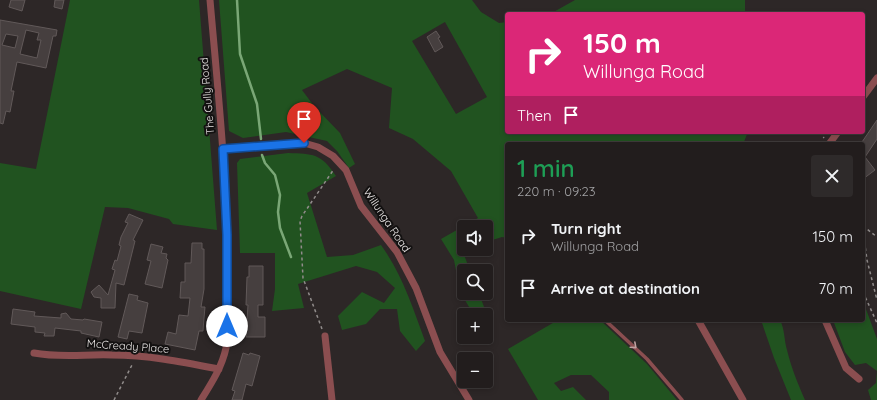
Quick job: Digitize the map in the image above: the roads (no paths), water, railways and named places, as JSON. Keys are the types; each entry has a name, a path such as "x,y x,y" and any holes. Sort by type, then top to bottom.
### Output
{"street":[{"name":"The Gully Road","path":"201,400 219,369 226,348 227,326 227,235 223,149 210,0"},
{"path":"865,94 877,78"},
{"name":"Willunga Road","path":"223,149 304,143 318,147 333,156 346,170 361,206 397,252 416,288 440,352 469,400"},
{"path":"699,322 743,400"},
{"path":"826,322 846,368 859,379"},
{"path":"325,336 332,400"},
{"name":"McCready Place","path":"34,353 47,355 136,356 184,362 219,369"}],"lane":[{"path":"607,322 647,359 682,400"}],"waterway":[{"path":"237,0 240,54 257,104 261,139"},
{"path":"262,155 265,163 275,175 280,195 278,212 280,228 291,257"}]}
